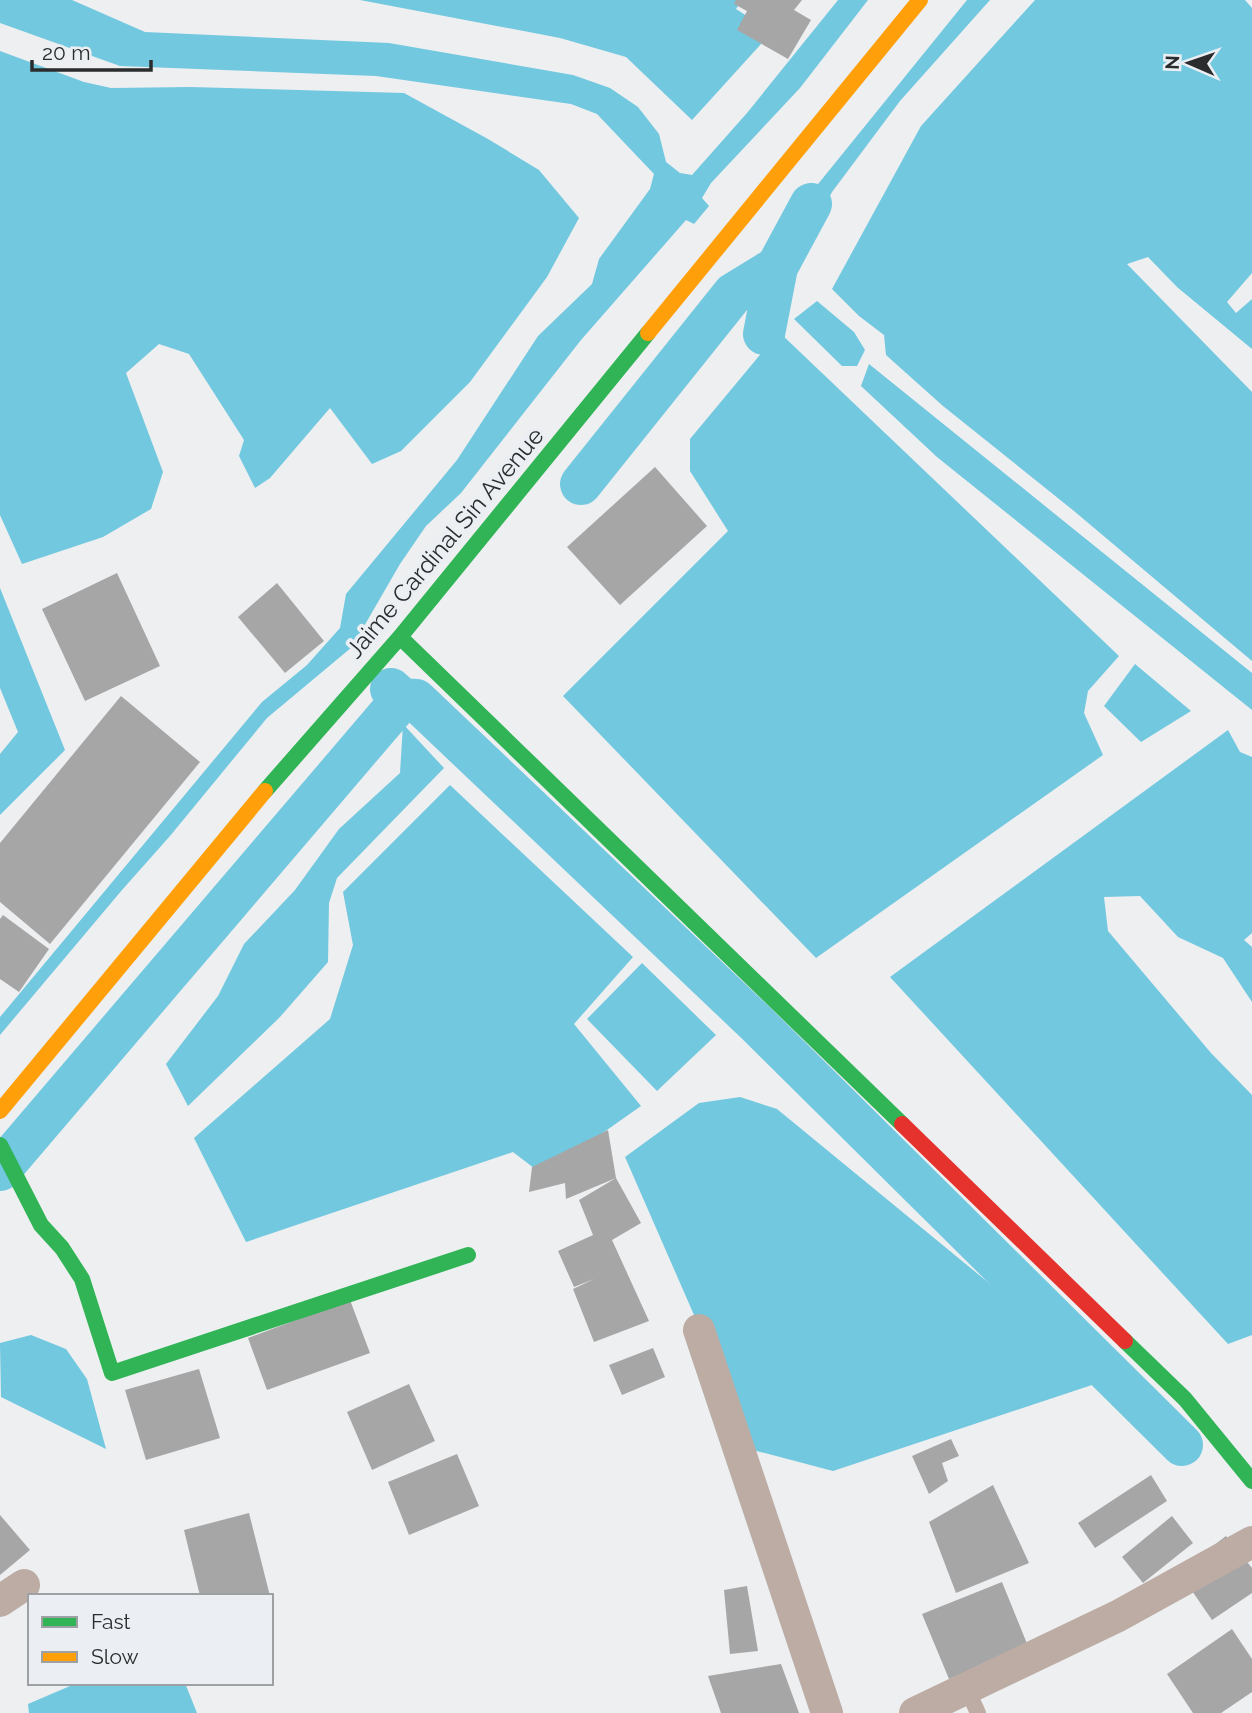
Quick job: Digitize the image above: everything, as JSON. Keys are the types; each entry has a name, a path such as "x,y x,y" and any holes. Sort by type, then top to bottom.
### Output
{"street":[{"name":"Jaime Cardinal Sin Avenue","path":"0,1111 295,754 400,637 920,0"},
{"path":"400,637 1185,1399 1252,1481"},
{"path":"0,1145 41,1225 62,1248 82,1279 112,1373 468,1255"},
{"path":"699,1330 827,1713"},
{"path":"915,1713 973,1701 1252,1542"}],"water":[{"path":"0,0 72,0 145,32 389,43 573,75 610,88 638,107 659,134 666,162 680,173 692,175 747,113 838,0 868,0 800,88 711,183 702,198 709,206 694,224 686,220 581,340 461,493 426,526 400,564 352,647 267,718 0,1035 0,1017 262,702 307,665 340,628 346,594 457,460 538,336 592,284 599,259 650,189 654,174 597,114 571,104 376,76 120,66 0,23"},
{"path":"360,0 742,0 736,9 772,32 692,120 626,57 560,38"},
{"path":"967,0 990,0 900,101 832,192 796,265 770,246 781,238 793,215"},
{"path":"1035,0 1245,0 1252,8 1252,273 1227,302 1236,313 1252,299 1252,349 1177,287 1148,257 1127,264 1252,392 1252,661 1074,511 943,406 886,355 884,335 859,316 832,289 921,126"},
{"path":"0,51 84,82 111,88 190,87 404,93 539,170 579,218 547,277 470,382 401,451 372,464 330,408 270,478 255,488 239,456 244,440 189,354 159,344 126,373 163,472 151,509 103,537 22,564 0,515"},
{"path":"817,301 854,332 865,350 857,366 842,366 794,319"},
{"path":"779,332 1119,656 1088,691 1084,713 1103,755 816,958 563,696 728,531 690,471 690,439"},
{"path":"869,364 1252,673 1252,710 937,457 861,386"},
{"path":"0,588 65,750 0,815 0,754 18,732 0,688"},
{"path":"1135,664 1191,711 1141,742 1104,706"},
{"path":"403,724 444,768 337,878 329,903 328,962 280,1017 188,1106 166,1064 218,996 244,944 295,890 339,829 400,773"},
{"path":"1228,730 1240,752 1252,757 1252,933 1244,940 1252,947 1252,1002 1223,958 1178,937 1140,896 1104,897 1108,931 1211,1053 1252,1095 1252,1335 1228,1344 890,977"},
{"path":"450,785 633,957 574,1024 641,1106 543,1175 513,1152 246,1242 194,1138 330,1019 353,945 343,892"},
{"path":"642,963 716,1035 657,1091 587,1019"},
{"path":"740,1097 777,1109 1107,1380 833,1471 753,1450 625,1157 699,1103"},
{"path":"31,1335 66,1349 87,1379 106,1449 1,1397 0,1343"},
{"path":"72,1685 186,1685 197,1713 29,1713 28,1704"}],"building":[{"path":"736,0 802,0 794,10 811,20 788,59 737,30 747,11 734,4"},
{"path":"655,467 707,526 620,605 567,547"},
{"path":"117,573 160,666 85,701 42,609"},
{"path":"277,583 324,641 285,673 238,617"},
{"path":"121,696 200,762 50,944 0,902 0,843"},
{"path":"3,915 49,949 19,992 0,979 0,919"},
{"path":"608,1130 616,1178 566,1199 565,1183 529,1192 532,1167"},
{"path":"616,1178 641,1223 612,1240 649,1321 594,1342 573,1289 594,1279 574,1287 558,1251 593,1235 579,1200"},
{"path":"350,1300 370,1353 267,1390 248,1338"},
{"path":"653,1348 665,1377 622,1395 609,1365"},
{"path":"199,1369 220,1438 146,1460 125,1390"},
{"path":"409,1384 435,1441 372,1470 347,1412"},
{"path":"951,1439 959,1456 942,1463 948,1481 929,1494 912,1456"},
{"path":"457,1454 479,1506 409,1535 388,1482"},
{"path":"1151,1475 1167,1501 1095,1548 1078,1523"},
{"path":"993,1485 1029,1563 956,1593 929,1522"},
{"path":"249,1513 269,1594 200,1594 184,1530"},
{"path":"0,1515 30,1550 0,1575"},
{"path":"1172,1516 1193,1543 1143,1583 1122,1557"},
{"path":"1226,1536 1252,1568 1252,1593 1212,1620 1179,1572"},
{"path":"1002,1582 1028,1646 949,1679 922,1614"},
{"path":"747,1586 758,1651 730,1654 724,1590"},
{"path":"1232,1629 1252,1659 1252,1692 1221,1713 1193,1713 1167,1674"},
{"path":"781,1664 799,1713 721,1713 708,1676"}],"waterway":[{"path":"764,334 777,267 811,204"},
{"path":"581,484 733,294 777,267"},
{"path":"391,689 402,699 416,700 756,1023 1182,1445"},
{"path":"0,1170 402,699"}],"traffic: fast":[{"path":"265,791 400,637 648,333"},
{"path":"400,637 902,1124"},
{"path":"0,1145 41,1225 62,1248 82,1279 112,1373 468,1255"},
{"path":"1125,1341 1185,1399 1252,1481"}],"traffic: slow":[{"path":"648,333 920,0"},
{"path":"0,1111 265,791"}],"traffic: jam":[{"path":"902,1124 1125,1341"}]}
